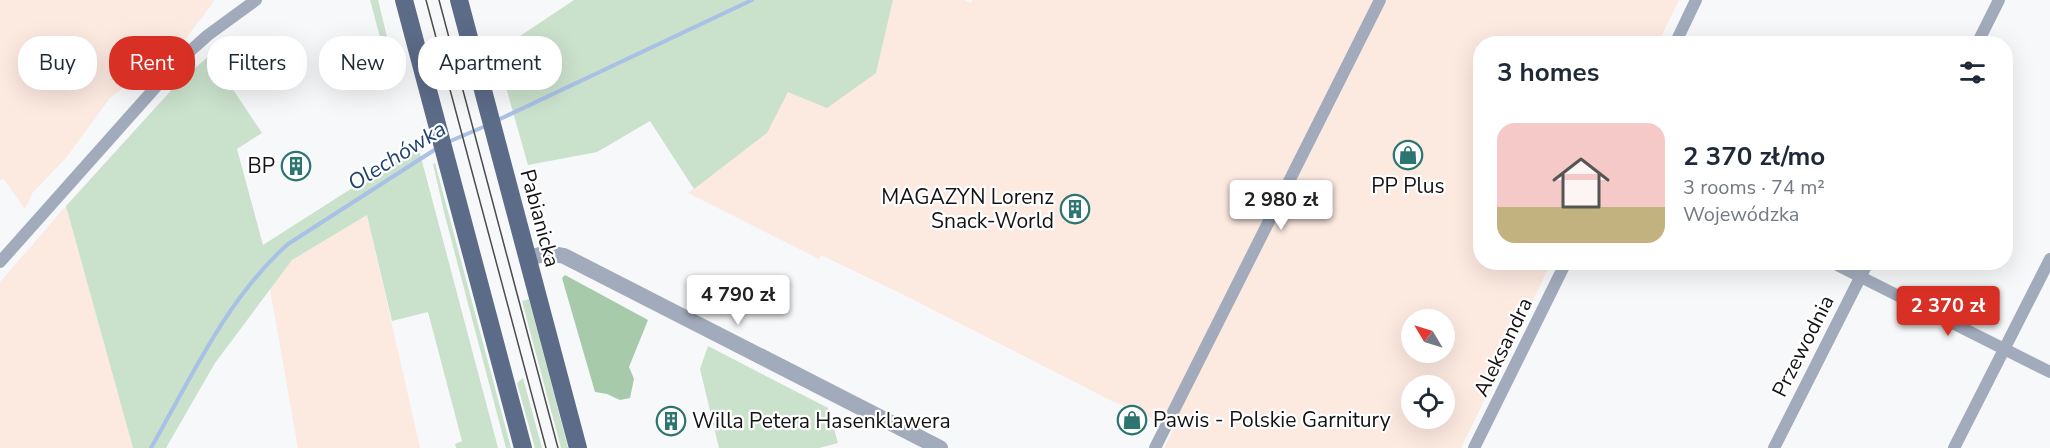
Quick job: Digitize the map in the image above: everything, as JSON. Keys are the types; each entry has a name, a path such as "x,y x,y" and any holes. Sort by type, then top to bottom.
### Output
{"main road":[{"path":"404,0 523,448"},
{"name":"Pabianicka","path":"459,0 578,448"}],"street":[{"path":"0,262 173,67 208,35 256,0"},
{"path":"1155,448 1380,0"},
{"path":"1679,36 1696,0"},
{"path":"1981,36 1999,0"},
{"path":"528,258 548,253 564,256 940,448"},
{"path":"1954,448 2050,259"},
{"name":"Aleksandra","path":"1474,448 1562,270"},
{"path":"1846,270 2050,372"},
{"name":"Przewodnia","path":"1774,448 1864,270"}],"shaded area":[{"path":"0,0 215,0 188,36 109,36 109,90 120,90 110,98 65,159 33,192 25,209 4,179 0,180"},
{"path":"893,0 964,0 971,3 973,0 1679,0 1661,36 1473,36 1473,270 1548,270 1461,448 1164,448 1174,428 1112,401 906,296 821,255 819,259 688,193 767,133 788,92 876,73"},
{"path":"66,206 133,448 0,448 0,282"},
{"path":"367,215 420,448 298,448 270,289 292,260"}],"green space":[{"path":"370,0 378,0 387,36 380,36"},
{"path":"574,0 893,0 876,73 827,108 788,92 767,133 694,189 650,121 597,152 528,165 507,90 562,90 562,36 520,36"},
{"path":"207,58 207,90 233,90 262,133 237,149 263,245 418,146 498,448 456,448 455,444 462,441 428,312 392,321 367,215 292,260 215,363 166,448 133,448 66,206 171,90 195,90 195,68"},
{"path":"435,163 511,448 506,448 445,216 433,164"},
{"path":"565,275 648,320 629,367 634,379 630,398 620,400 595,392 562,278"},
{"path":"529,299 568,448 561,448 522,301"},
{"path":"708,346 828,408 838,443 819,448 719,448 700,369"},
{"path":"523,378 542,448 535,448 517,383"}],"waterway":[{"name":"Olechówka","path":"498,120 752,0"},
{"name":"Olechówka","path":"448,142 488,125"},
{"name":"Olechówka","path":"151,448 228,314 266,265 288,244 439,147"}],"tram line":[{"path":"426,0 546,448"},
{"path":"439,0 558,448"}],"place":[{"name":"PP Plus","path":"1408,155"},
{"name":"BP","path":"296,166"},
{"name":"MAGAZYN Lorenz Snack-World","path":"1075,209"},
{"name":"Pawis - Polskie Garnitury","path":"1132,420"},
{"name":"Willa Petera Hasenklawera","path":"671,421"}]}
